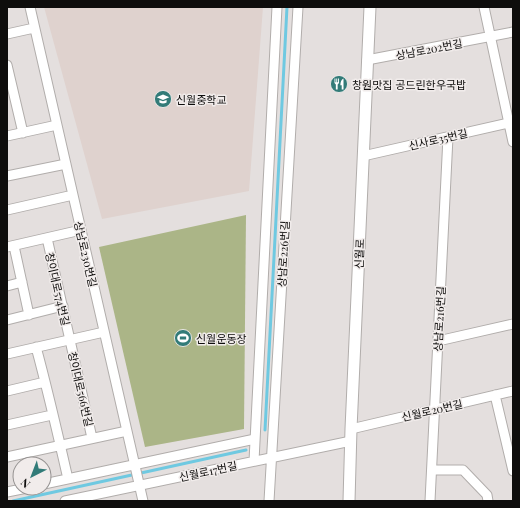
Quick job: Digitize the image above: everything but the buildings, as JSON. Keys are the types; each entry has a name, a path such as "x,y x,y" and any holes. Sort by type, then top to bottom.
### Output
{"street":[{"name":"상남로230번길","path":"30,7 143,501"},
{"path":"254,461 278,7"},
{"name":"상남로226번길","path":"269,501 298,7"},
{"name":"신월로","path":"349,501 370,7"},
{"path":"484,7 511,122 513,142"},
{"path":"7,34 34,28"},
{"name":"상남로202번길","path":"367,60 513,32"},
{"path":"7,65 23,133"},
{"name":"신사로35번길","path":"363,156 511,122"},
{"path":"7,136 56,125"},
{"name":"상남로216번길","path":"430,501 448,137"},
{"path":"7,176 66,164"},
{"path":"7,210 73,195"},
{"path":"29,315 22,282 10,247 81,230"},
{"name":"창이대로574번길","path":"47,238 70,340"},
{"path":"7,286 22,282"},
{"path":"7,320 62,306"},
{"path":"438,341 513,324"},
{"name":"창이대로574번길","path":"7,354 104,332"},
{"name":"창이대로566번길","path":"70,340 92,438"},
{"path":"36,347 46,382 52,415 68,479"},
{"path":"7,391 46,382"},
{"name":"신월로20번길","path":"351,429 513,391"},
{"path":"495,395 513,471"},
{"path":"7,425 52,415"},
{"name":"창이대로566번길","path":"7,457 127,431"},
{"path":"52,482 135,466 255,439"},
{"name":"신월로17번길","path":"70,500 138,483 271,458 351,441"},
{"path":"432,470 463,470 487,495 488,501"}],"shaded area":[{"name":"신월중학교","path":"44,7 263,7 249,191 102,219"}],"green space":[{"name":"신월운동장","path":"246,215 244,429 145,447 99,247"}],"waterway":[{"path":"265,430 287,7"},
{"path":"13,501 246,450"}],"place":[{"name":"창원맛집 공드린한우국밥","path":"339,84"},
{"name":"신월중학교","path":"163,99"},
{"name":"신월운동장","path":"183,338"}]}
